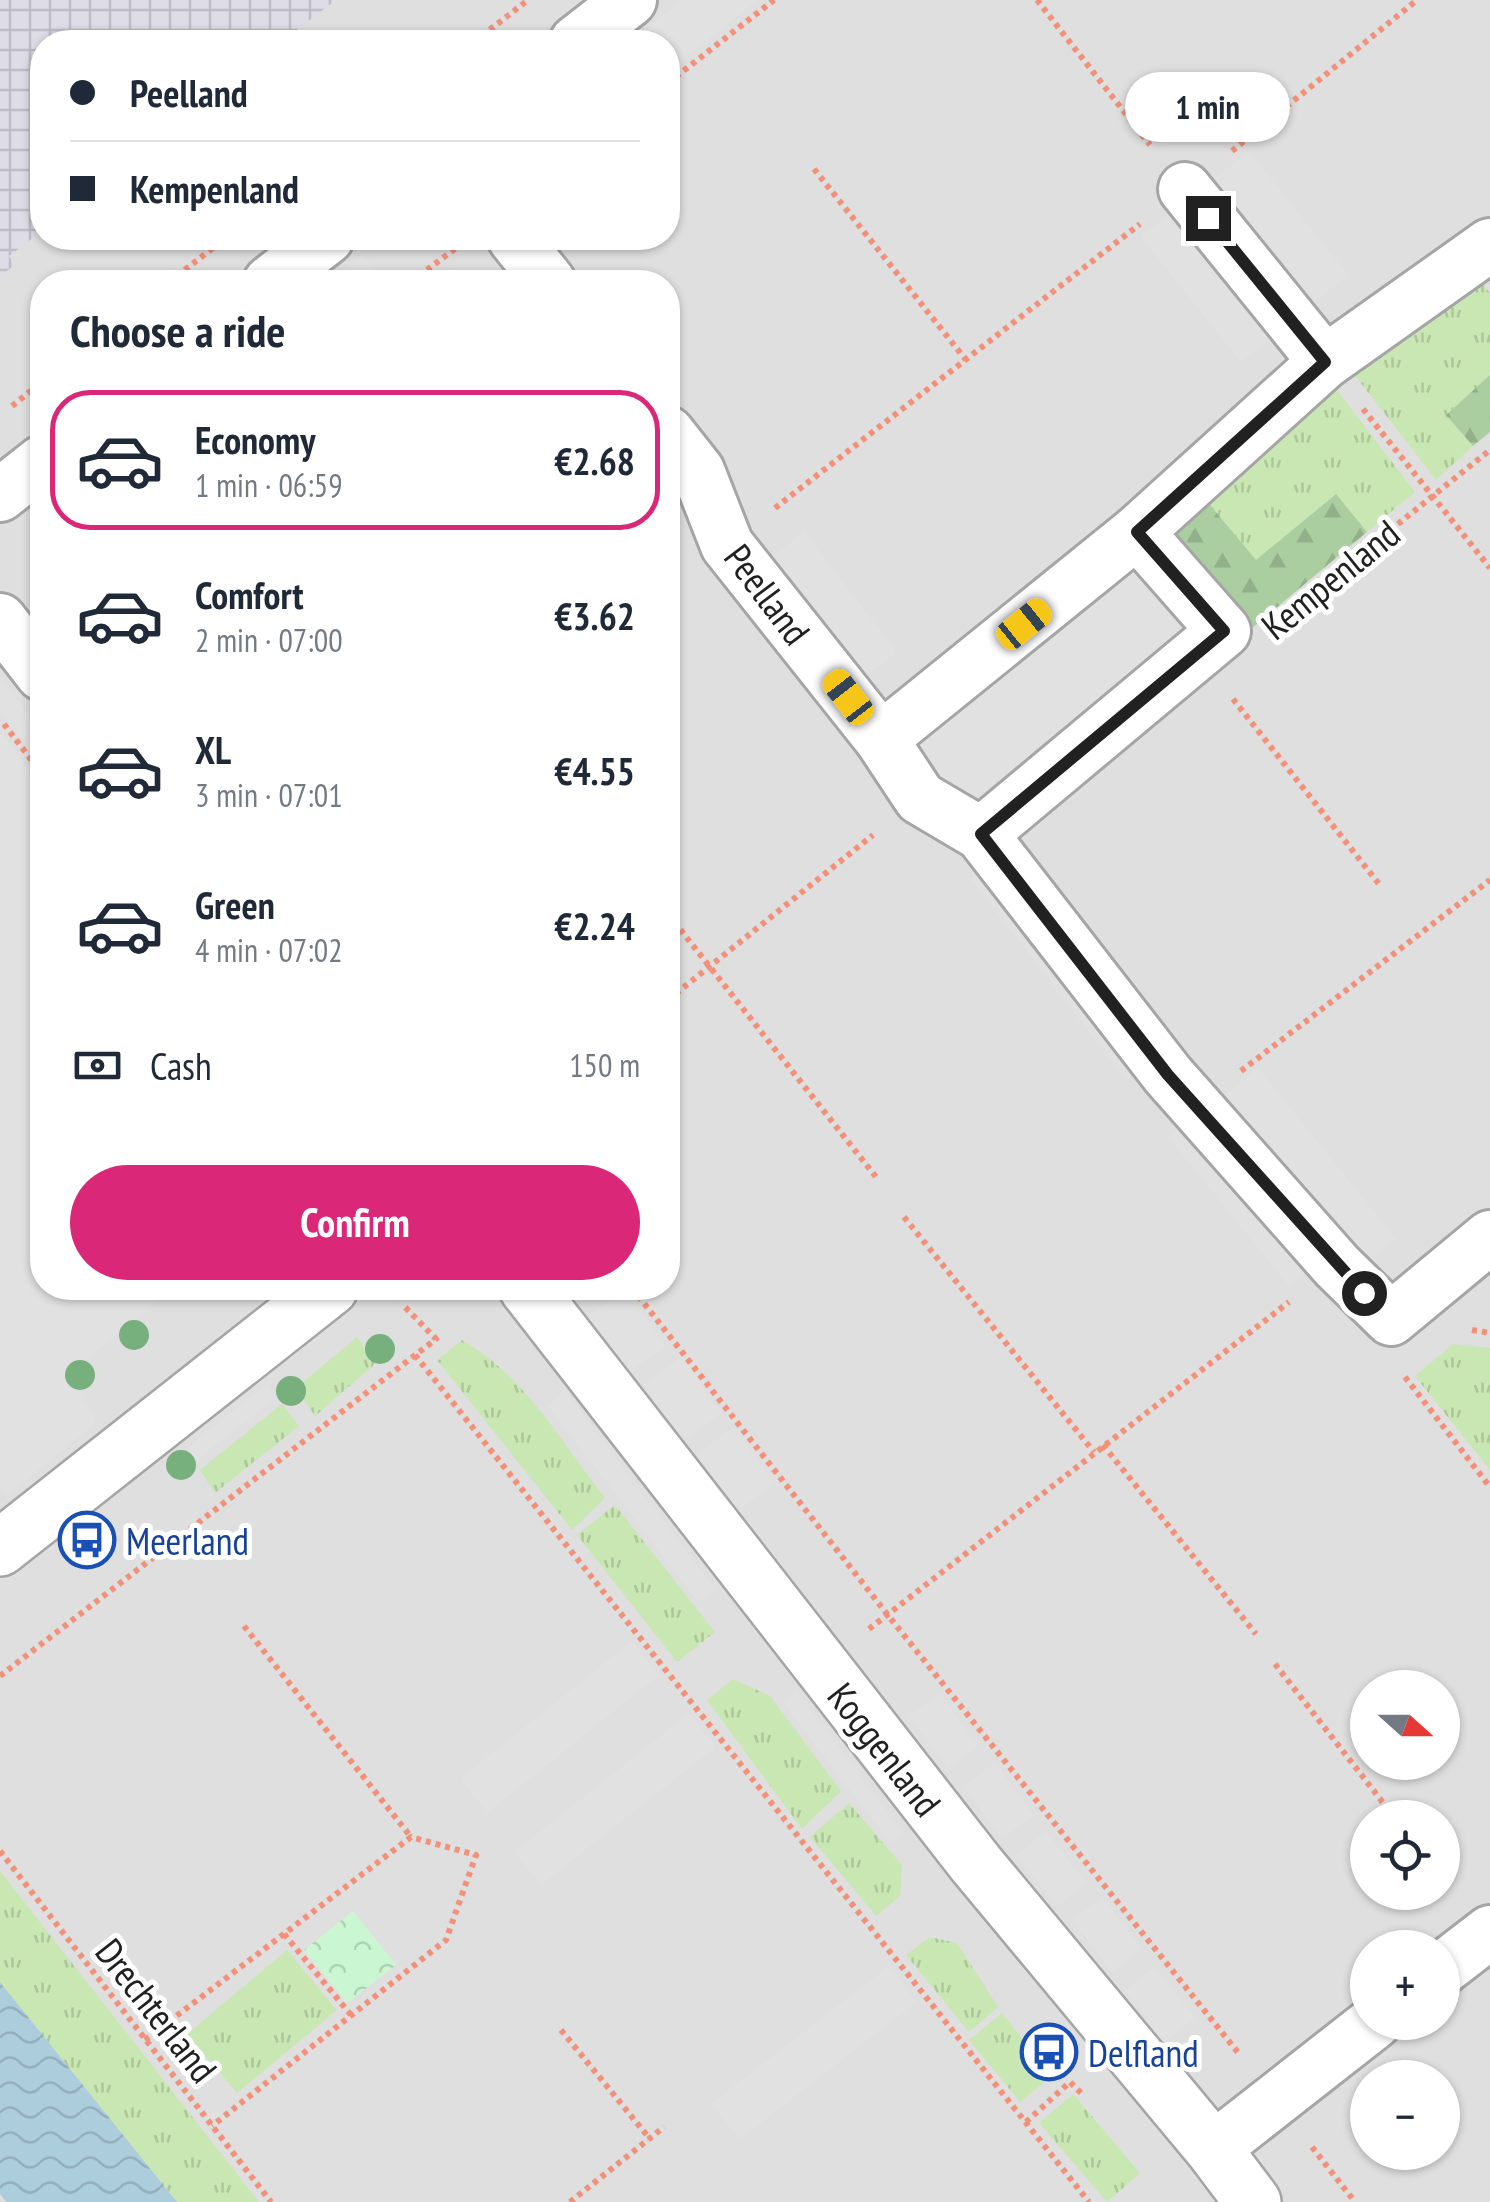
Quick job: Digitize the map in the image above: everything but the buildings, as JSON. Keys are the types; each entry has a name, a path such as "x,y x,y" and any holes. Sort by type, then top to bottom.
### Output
{"street":[{"path":"591,30 630,0"},
{"path":"1184,190 1325,362"},
{"path":"881,739 1137,532 1325,362 1490,245"},
{"path":"286,270 312,250"},
{"path":"524,250 539,270"},
{"name":"Peelland","path":"680,448 698,471 727,545 881,739 920,798 981,834 1195,1106 1390,1320"},
{"path":"0,495 30,471"},
{"name":"Kempenland","path":"1137,532 1211,643"},
{"path":"0,620 30,659"},
{"path":"981,834 1211,643"},
{"path":"1390,1320 1490,1237"},
{"path":"0,1548 315,1300"},
{"name":"Koggenland","path":"536,1300 976,1864 1213,2149 1252,2202"},
{"path":"1460,1955 1490,1932"},
{"path":"1213,2149 1352,2040"}],"path":[{"path":"489,30 528,0"},
{"path":"680,73 774,0"},
{"path":"1037,0 1184,190"},
{"path":"727,545 1184,190 1412,2"},
{"path":"814,169 966,360"},
{"path":"185,270 211,250"},
{"path":"428,270 453,250"},
{"name":"Kempenland","path":"1325,362 1490,568"},
{"path":"0,416 30,392"},
{"name":"Kempenland","path":"1211,643 1248,645 1490,450"},
{"path":"1211,643 1379,884"},
{"path":"0,719 30,758"},
{"path":"680,991 920,798"},
{"path":"1195,1106 1490,880"},
{"path":"680,930 876,1177"},
{"path":"904,1217 1094,1452"},
{"path":"821,1667 1337,1266"},
{"path":"641,1300 1354,2202"},
{"path":"0,1676 436,1339 404,1306"},
{"path":"1390,1320 1400,1370 1490,1487"},
{"path":"415,1355 1089,2202"},
{"path":"1104,1445 1256,1634"},
{"path":"212,2126 446,1940 476,1855 411,1836 244,1626"},
{"path":"1276,1664 1382,1800"},
{"path":"145,2040 411,1836"},
{"name":"Drechterland","path":"0,1851 271,2202"},
{"path":"284,1934 351,2015"},
{"path":"561,2030 650,2139"},
{"path":"1026,2122 1070,2082 1098,2110"},
{"path":"570,2202 664,2127"}],"shaded area":[{"path":"0,0 1490,0 1490,2202 0,2202"},
{"path":"0,0 336,0 297,30 30,30 30,240 9,256 14,265 0,277"},
{"path":"683,0 758,0 680,62 680,30 644,30"},
{"path":"1249,151 1348,275 1241,362 1141,237"},
{"path":"363,254 375,270 341,270"},
{"path":"804,531 897,652 859,682 766,562"},
{"path":"1130,565 1188,638 961,816 904,744"},
{"path":"0,678 30,716 30,752 0,712"},
{"path":"0,732 30,771 30,1300 159,1300 68,1375 97,1422 6,1496 0,1487"},
{"path":"985,865 1142,1068 1126,1080 969,877"},
{"path":"1258,1068 1396,1239 1359,1268 1222,1097"},
{"path":"1184,1124 1305,1274 1290,1287 1168,1137"},
{"path":"610,1300 633,1300 666,1346 628,1373 588,1317"},
{"path":"681,1357 722,1414 683,1441 643,1385"},
{"path":"267,1384 275,1398 195,1461 186,1449"},
{"path":"565,1390 715,1589 699,1603 548,1406"},
{"path":"734,1427 774,1483 737,1511 697,1454"},
{"path":"632,1641 659,1675 488,1812 460,1779"},
{"path":"796,1690 904,1834 891,1844 782,1701"},
{"path":"940,1693 978,1746 948,1769 909,1716"},
{"path":"689,1713 716,1747 541,1885 514,1852"},
{"path":"995,1763 1034,1816 1002,1838 963,1786"},
{"path":"1046,1831 1086,1883 1057,1907 1016,1855"},
{"path":"1102,1897 1142,1949 1112,1972 1072,1920"},
{"path":"889,1966 916,2002 740,2139 711,2104"},
{"path":"1155,1966 1195,2018 1165,2042 1125,1990"}],"green space":[{"path":"1482,281 1490,294 1490,375 1446,415 1473,446 1436,480 1350,369 1399,331 1417,331"},
{"path":"1490,375 1490,432 1473,446 1446,415"},
{"path":"1333,385 1415,492 1367,532 1335,494 1256,561 1200,493"},
{"path":"1200,493 1256,560 1336,494 1367,532 1251,629 1170,533"},
{"path":"357,1337 376,1363 315,1416 296,1388"},
{"path":"462,1340 523,1391 605,1498 572,1530 437,1360"},
{"path":"1453,1344 1490,1348 1490,1470 1415,1376"},
{"path":"282,1404 299,1426 215,1493 200,1470"},
{"path":"615,1505 715,1632 677,1662 577,1535"},
{"path":"733,1679 770,1696 841,1791 802,1829 707,1700"},
{"path":"849,1803 902,1865 900,1896 876,1916 810,1837"},
{"path":"0,1871 259,2202 177,2202 0,1982"},
{"path":"353,1911 396,1965 347,2003 304,1950"},
{"path":"930,1937 957,1943 998,2007 969,2032 906,1955"},
{"path":"287,1950 337,2010 237,2093 187,2034"},
{"path":"1002,2013 1052,2076 1020,2102 969,2040"},
{"path":"1073,2094 1140,2173 1107,2202 1039,2123"}],"water":[{"path":"0,1982 177,2202 6,2202 0,2194"}],"place":[{"name":"Meerland","path":"87,1540"},
{"name":"Delfland","path":"1049,2052"}],"route":[{"path":"1208,218 1325,362 1137,532 1224,631 981,834 1168,1075 1364,1293"}]}
